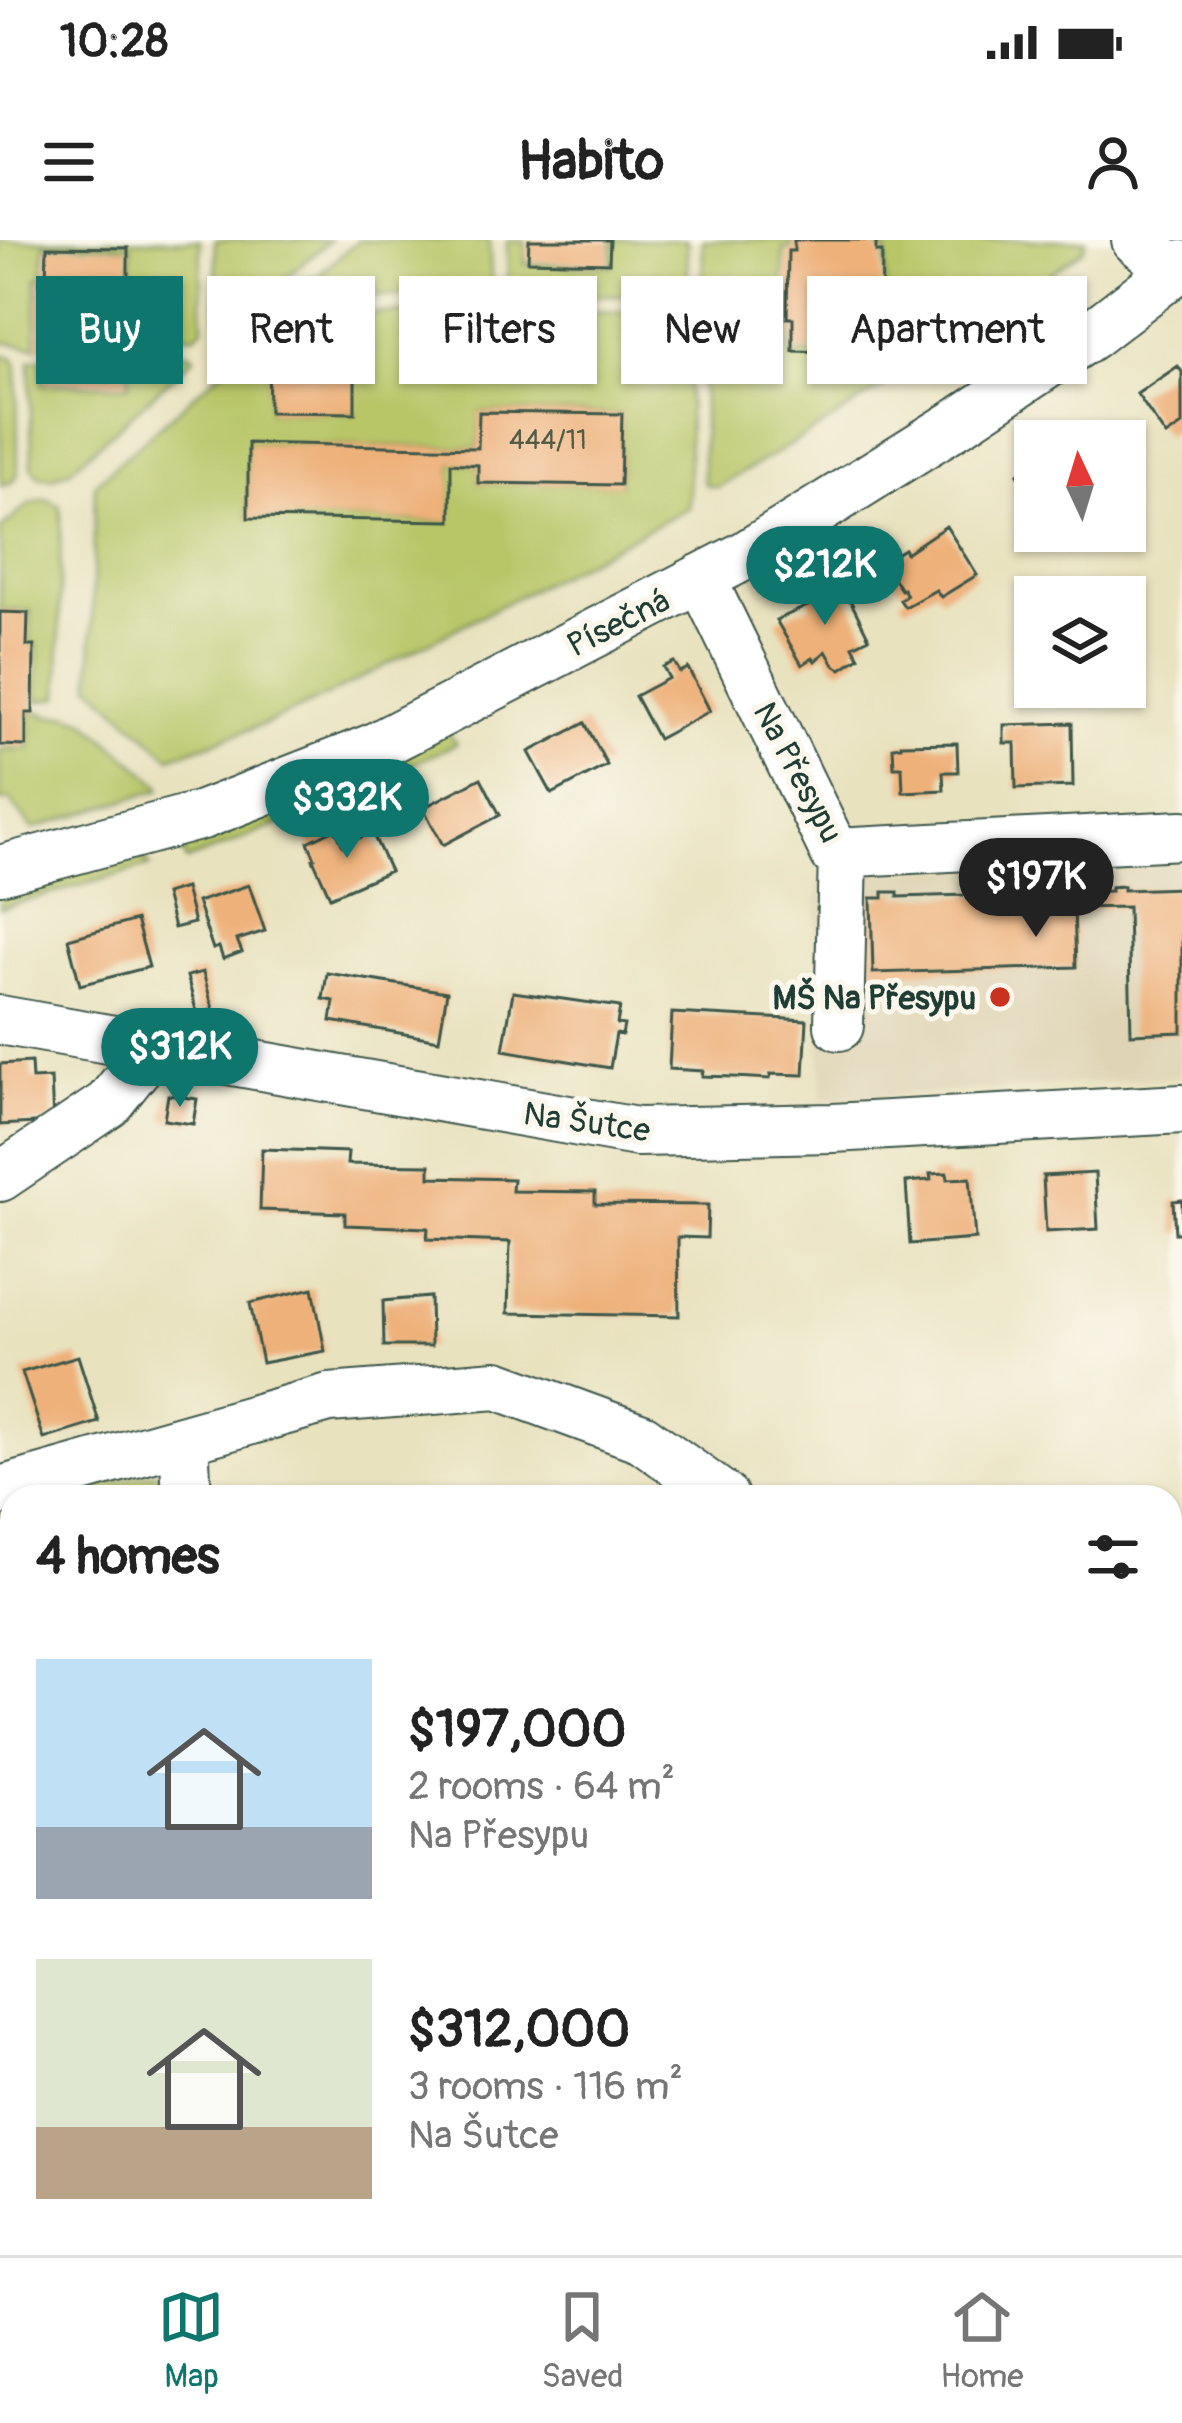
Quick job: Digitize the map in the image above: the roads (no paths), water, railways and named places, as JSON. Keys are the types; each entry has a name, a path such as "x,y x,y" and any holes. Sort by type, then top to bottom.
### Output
{"street":[{"path":"1136,240 1178,268"},
{"name":"Písečná","path":"0,870 202,815 373,748 746,554 1091,335 1178,268"},
{"name":"Na Přesypu","path":"701,578 835,853 1182,835"},
{"path":"839,1026 843,852"},
{"name":"Na Šutce","path":"0,1020 637,1132 812,1129 1182,1109"},
{"path":"0,1178 108,1104 153,1048"},
{"path":"22,1485 329,1398 497,1384 642,1438 707,1485"},
{"path":"184,1441 186,1485"}],"place":[{"name":"MŠ Na Přesypu","path":"1000,997"}]}
